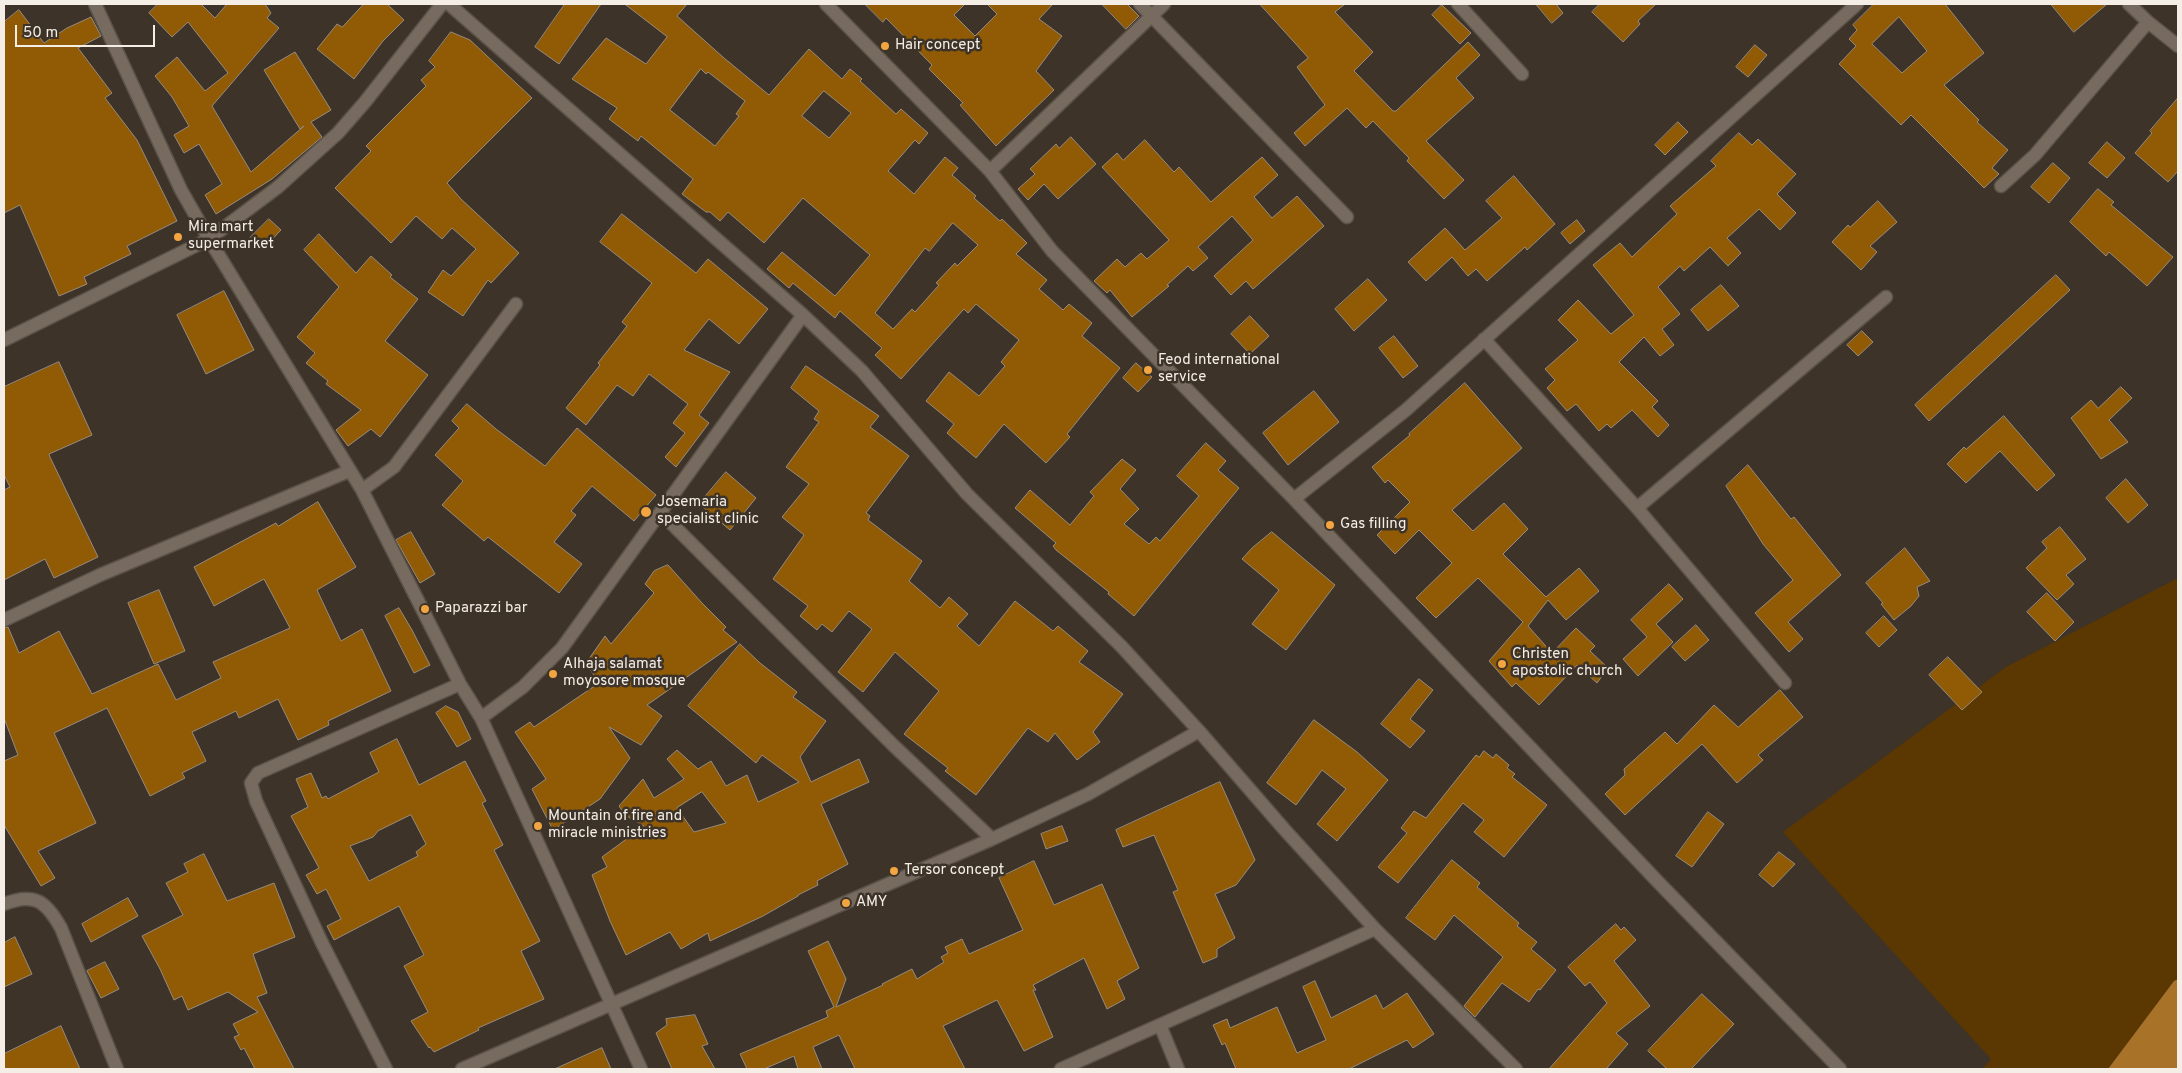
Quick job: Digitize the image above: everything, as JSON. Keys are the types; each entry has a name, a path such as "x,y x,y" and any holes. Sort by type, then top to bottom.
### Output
{"street":[{"path":"95,4 181,190 348,472 362,490 460,684 481,718 641,1069"},
{"path":"4,340 209,239 278,187 338,133 365,102 442,4"},
{"path":"449,4 802,315 862,371 967,494 1122,647 1375,930 1516,1069"},
{"path":"826,4 990,171 1052,251 1294,499 1661,885 1840,1069"},
{"path":"1140,4 1347,217"},
{"path":"990,171 1164,4"},
{"path":"1458,4 1522,74"},
{"path":"1294,499 1406,410 1648,195 1857,4"},
{"path":"2129,4 2178,46"},
{"path":"2001,186 2035,155 2148,22"},
{"path":"1636,508 1886,297"},
{"path":"362,490 394,467 516,304"},
{"path":"481,718 523,687 562,648 802,315"},
{"path":"1484,339 1636,508 1785,683"},
{"path":"4,620 100,575 348,472"},
{"path":"661,513 893,745 992,839"},
{"path":"386,1069 322,943 256,801 251,783 258,774 460,684"},
{"path":"462,1069 992,839 1088,794 1199,731"},
{"path":"4,904 26,898 41,902 51,910 61,928 117,1069"},
{"path":"1061,1069 1375,930"},
{"path":"1160,1025 1178,1069"}],"shaded area":[{"path":"2178,578 2178,979 2174,981 2108,1069 1982,1069 1991,1059 1783,832 2006,667"},
{"path":"2178,979 2178,1069 2108,1069 2174,981"}],"building":[{"path":"158,4 201,4 215,18 227,4 265,4 271,13 267,18 279,28 212,106 251,172 304,126 300,129 264,70 295,52 331,110 311,122 322,137 272,179 216,214 205,195 222,184 199,144 184,153 174,135 189,126 172,97 155,76 177,57 205,91 228,73 188,22 172,37 149,13"},
{"path":"364,4 387,4 404,20 383,41 354,79 317,49 337,24 342,27"},
{"path":"565,4 601,4 559,64 535,47"},
{"path":"625,4 687,4 677,16 769,95 809,49 842,79 850,69 862,79 860,81 896,114 901,109 928,133 919,144 915,140 888,171 914,194 945,157 958,168 952,175 976,196 974,198 1000,221 1002,219 1027,243 1016,254 1047,280 1039,289 1063,310 1069,304 1092,323 1082,336 1120,368 1067,434 1070,437 1046,463 1004,424 976,458 947,433 954,424 926,401 949,372 979,396 1005,366 1001,362 1019,340 976,304 968,313 964,309 901,379 875,355 882,348 840,311 835,318 793,283 789,288 767,269 782,252 835,296 870,255 803,198 764,243 728,212 720,221 710,212 706,212 682,194 693,179 641,136 638,141 609,119 617,108 572,79 606,38 646,64 667,37","holes":["701,69 706,74 708,72 745,101 736,114 739,116 715,146 670,110","824,91 851,113 829,138 802,116","953,223 978,245 957,266 955,263 936,283 939,285 915,312 912,309 893,329 875,313 925,248 929,251"]},
{"path":"865,4 965,4 954,15 975,36 997,14 987,4 1053,4 1039,19 1062,36 1036,71 1054,90 996,146 960,105 963,103 929,69 932,65 886,18 883,22"},
{"path":"1102,4 1127,4 1139,16 1126,29"},
{"path":"1260,4 1345,4 1335,12 1373,52 1354,71 1393,111 1396,111 1468,42 1480,55 1456,78 1474,98 1426,141 1464,180 1444,199 1407,161 1409,158 1373,121 1366,128 1347,108 1305,146 1294,133 1325,105 1297,67 1308,58"},
{"path":"1536,4 1556,4 1563,13 1552,23"},
{"path":"1600,4 1656,4 1638,21 1640,24 1623,42 1592,12"},
{"path":"1874,4 1945,4 1984,53 1944,85 1979,120 1977,122 2008,150 1992,168 1999,174 1984,188 1911,115 1901,125 1839,64 1856,46 1849,39 1857,30 1853,25","holes":["1899,17 1927,51 1902,73 1872,44"]},
{"path":"2051,4 2107,4 2074,32"},
{"path":"1442,5 1471,33 1460,44 1432,15"},
{"path":"19,10 44,43 67,28 91,17 101,36 78,48 112,93 105,98 137,140 177,221 127,246 131,254 84,277 87,284 59,296 20,205 4,213 4,22"},
{"path":"451,32 470,40 532,98 447,183 461,199 519,253 491,283 488,280 463,316 428,292 443,270 451,276 476,249 452,228 442,239 416,216 391,243 335,188 371,151 366,146 426,86 421,80 435,67 429,61"},
{"path":"1755,45 1767,55 1748,77 1736,67"},
{"path":"2178,98 2178,171 2168,182 2135,153 2152,133 2150,131"},
{"path":"1678,122 1688,132 1665,155 1655,145"},
{"path":"1739,133 1752,145 1758,139 1796,174 1777,194 1796,213 1780,230 1759,209 1727,238 1741,253 1728,266 1710,247 1684,271 1680,266 1658,287 1680,314 1662,329 1674,345 1660,356 1644,337 1619,362 1658,401 1652,407 1669,425 1658,437 1632,410 1611,428 1607,424 1599,431 1576,404 1567,411 1547,388 1555,380 1545,369 1578,340 1558,320 1578,300 1611,334 1634,315 1593,265 1620,243 1632,257 1677,214 1670,206 1716,166 1711,161"},
{"path":"1071,137 1096,164 1058,199 1044,184 1028,200 1018,189 1035,174 1030,169 1056,144 1059,148"},
{"path":"1145,140 1174,172 1179,167 1211,202 1262,157 1278,175 1254,197 1272,218 1297,196 1324,226 1253,289 1246,281 1231,295 1214,276 1253,240 1232,216 1198,247 1208,258 1193,271 1188,266 1167,285 1169,286 1132,317 1110,290 1107,293 1094,281 1117,259 1125,267 1141,253 1147,259 1169,240 1102,167 1117,153 1123,160"},
{"path":"2107,142 2125,158 2107,178 2089,163"},
{"path":"2053,163 2070,178 2049,203 2031,187"},
{"path":"1514,176 1555,224 1527,250 1525,247 1487,281 1476,269 1468,276 1452,257 1426,281 1408,262 1445,228 1465,250 1502,218 1486,201"},
{"path":"2098,189 2114,202 2111,205 2173,257 2147,286 2109,252 2106,256 2070,222"},
{"path":"1878,201 1897,222 1870,246 1877,252 1861,270 1832,242 1848,225 1850,227"},
{"path":"622,214 696,273 708,259 768,309 739,344 709,319 684,350 730,372 699,415 709,423 676,467 665,457 685,433 673,423 688,404 649,374 633,396 617,385 586,425 566,408 600,365 598,363 627,326 622,322 652,283 600,242"},
{"path":"269,219 281,230 262,250 250,238"},
{"path":"1577,220 1585,231 1570,244 1561,233"},
{"path":"319,234 356,273 371,256 392,275 390,277 418,299 385,341 428,375 380,437 371,429 348,446 336,430 361,410 326,384 328,381 306,363 315,353 297,337 339,287 304,250"},
{"path":"2056,275 2070,290 1929,421 1915,405"},
{"path":"1368,279 1387,300 1354,331 1335,309"},
{"path":"1721,285 1739,306 1708,331 1691,310"},
{"path":"224,291 254,350 206,374 177,315"},
{"path":"1250,316 1269,336 1250,354 1231,334"},
{"path":"1862,331 1873,342 1858,356 1847,345"},
{"path":"1394,336 1418,366 1403,378 1379,348"},
{"path":"59,362 92,435 49,454 98,557 54,578 45,559 4,580 4,490 10,487 4,475 4,387"},
{"path":"1136,363 1152,377 1138,392 1123,378"},
{"path":"806,366 879,416 870,427 909,456 866,513 870,516 868,520 922,561 909,581 940,608 949,597 968,614 957,626 979,646 1015,601 1053,631 1058,626 1088,651 1079,662 1123,694 1093,732 1100,742 1077,760 1055,733 1048,742 1028,728 976,795 945,771 948,768 904,734 939,691 895,652 863,692 838,672 872,629 849,611 832,632 822,624 817,630 800,616 808,606 773,579 804,535 782,517 809,484 786,467 819,422 814,419 819,411 791,388"},
{"path":"1465,383 1522,448 1452,510 1473,531 1504,503 1528,529 1503,554 1546,597 1579,568 1599,591 1566,620 1548,600 1528,626 1552,653 1576,628 1595,646 1590,651 1608,668 1597,683 1577,665 1539,705 1516,683 1512,687 1489,661 1523,622 1478,578 1436,618 1416,598 1452,563 1419,530 1395,554 1377,535 1410,502 1388,480 1385,483 1372,467 1410,435"},
{"path":"2121,387 2132,398 2109,420 2128,442 2101,459 2071,418 2091,400 2098,408"},
{"path":"1314,391 1339,422 1288,465 1263,433"},
{"path":"467,404 496,429 545,466 577,428 656,495 634,521 592,486 571,511 576,515 554,542 582,564 559,593 488,537 484,541 442,505 463,481 435,455 459,428 452,421"},
{"path":"2004,416 2055,475 2037,491 2000,451 1966,483 1947,464 1964,447 1966,449"},
{"path":"1206,443 1226,461 1218,470 1239,488 1134,616 1108,594 1109,592 1056,550 1053,546 1056,543 1015,508 1030,490 1070,525 1094,496 1090,492 1122,459 1136,470 1120,489 1139,509 1124,524 1149,544 1156,537 1160,541 1199,496 1177,476"},
{"path":"1748,465 1791,519 1794,517 1841,575 1788,622 1803,639 1789,652 1755,613 1793,580 1763,544 1726,486"},
{"path":"726,472 756,498 730,530 699,504"},
{"path":"2126,479 2148,505 2128,523 2106,498"},
{"path":"318,502 356,567 317,590 341,641 362,629 391,691 328,721 329,725 298,740 278,699 239,718 236,711 192,732 206,761 182,773 185,778 150,796 107,708 54,733 96,823 38,851 55,878 41,886 4,825 4,761 18,755 4,718 4,628 8,627 19,653 59,631 92,694 158,664 176,700 221,678 213,662 290,628 264,579 214,606 194,567 276,523 278,526"},
{"path":"2060,527 2086,559 2066,575 2074,584 2057,600 2026,568 2047,548 2042,542"},
{"path":"411,532 435,574 420,583 396,540"},
{"path":"1272,532 1335,585 1286,650 1252,624 1279,590 1242,559"},
{"path":"1905,548 1930,581 1917,587 1919,596 1911,606 1894,620 1866,583"},
{"path":"668,565 726,627 723,630 737,642 647,705 662,716 641,745 609,727 630,758 600,799 553,830 532,789 546,779 515,732 530,722 534,727 599,683 586,663 605,636 611,644 654,593 645,584 654,571"},
{"path":"1669,584 1683,599 1656,624 1673,642 1638,676 1623,659 1647,637 1631,620"},
{"path":"159,590 185,651 154,664 128,603"},
{"path":"2047,593 2074,622 2055,641 2027,612"},
{"path":"399,608 430,665 414,673 385,616"},
{"path":"1884,616 1897,630 1879,647 1866,633"},
{"path":"1696,625 1709,640 1685,661 1672,647"},
{"path":"740,644 760,663 797,692 793,697 826,721 800,757 811,782 859,759 869,782 821,804 848,864 817,881 818,885 763,916 710,941 708,933 681,949 670,932 626,955 592,875 607,867 602,857 644,826 625,815 619,806 643,779 654,798 684,779 667,759 677,750 698,769 711,761 726,786 747,775 758,802 799,782 762,755 756,763 688,706","holes":["702,792 726,823 694,832 677,808"]},
{"path":"1948,657 1982,692 1962,710 1929,675"},
{"path":"1419,679 1433,690 1410,719 1425,731 1410,748 1381,724"},
{"path":"1780,690 1803,717 1758,755 1763,760 1737,783 1702,744 1625,815 1605,794 1625,775 1624,769 1665,732 1677,744 1714,705 1738,727"},
{"path":"446,706 458,712 471,739 457,747 436,713"},
{"path":"1314,720 1357,752 1388,780 1337,841 1317,824 1346,789 1322,770 1296,805 1267,783"},
{"path":"397,739 419,785 465,761 486,801 482,803 503,845 494,850 540,941 521,951 544,999 478,1028 479,1030 434,1052 429,1048 411,1021 428,1012 404,966 424,955 399,906 334,940 327,926 341,919 326,889 317,894 306,875 319,868 291,816 308,807 296,779 311,773 322,798 326,796 328,799 379,772 370,753","holes":["411,815 426,844 416,852 418,856 369,881 350,846 373,837 378,831"]},
{"path":"1484,751 1493,758 1496,754 1509,765 1507,768 1515,774 1512,777 1547,805 1504,857 1474,832 1484,820 1463,803 1398,883 1378,867 1407,833 1401,828 1414,811 1426,818 1476,755 1479,757"},
{"path":"1220,782 1255,860 1236,885 1215,894 1235,938 1217,949 1217,957 1203,963 1173,892 1178,890 1154,835 1123,847 1116,830"},
{"path":"1708,812 1724,824 1692,867 1676,856"},
{"path":"1062,826 1068,841 1046,849 1041,834"},
{"path":"1779,852 1795,864 1773,887 1759,875"},
{"path":"204,854 227,901 274,883 295,937 253,954 267,993 257,997 294,1069 255,1069 244,1048 241,1050 234,1037 239,1035 233,1024 258,1012 228,992 188,1010 182,996 174,1000 142,936 183,915 166,883 188,872 184,864"},
{"path":"1452,860 1480,883 1477,887 1519,923 1517,926 1537,942 1531,949 1556,970 1540,990 1538,989 1529,1002 1502,983 1475,1017 1464,1006 1503,957 1454,915 1435,940 1406,918"},
{"path":"1034,861 1054,905 1102,884 1139,968 1117,981 1125,999 1107,1009 1084,958 1033,985 1036,990 1033,990 1053,1037 1024,1051 997,1000 943,1026 965,1069 855,1069 839,1035 813,1047 822,1069 798,1069 794,1056 764,1069 747,1069 740,1054 828,1017 826,1011 834,1007 808,951 828,941 846,979 836,1007 912,969 917,979 944,962 941,957 948,953 945,947 962,939 969,954 1023,930 999,878"},
{"path":"128,898 138,916 91,942 82,924"},
{"path":"1616,924 1621,930 1624,927 1636,940 1614,961 1650,1006 1616,1033 1628,1044 1606,1069 1549,1069 1607,1003 1590,982 1585,986 1568,967"},
{"path":"15,937 32,974 4,987 4,943"},
{"path":"105,962 119,989 101,998 87,971"},
{"path":"1315,981 1331,1018 1376,995 1383,1009 1407,993 1434,1034 1413,1048 1407,1040 1349,1069 1236,1069 1225,1043 1222,1045 1213,1025 1227,1019 1230,1028 1277,1007 1297,1053 1326,1040 1303,987"},
{"path":"1702,994 1734,1024 1691,1069 1667,1069 1648,1051"},
{"path":"695,1015 708,1044 702,1046 715,1069 672,1069 656,1033 667,1025 666,1019"},
{"path":"61,1026 80,1069 4,1069 4,1054"},
{"path":"602,1048 611,1069 555,1069"}],"place":[{"name":"Hair concept","path":"885,46"},
{"name":"Mira mart supermarket","path":"178,237"},
{"name":"Feod international service","path":"1148,370"},
{"name":"Josemaria specialist clinic","path":"646,512"},
{"name":"Gas filling","path":"1330,525"},
{"name":"Paparazzi bar","path":"425,609"},
{"name":"Christen apostolic church","path":"1502,664"},
{"name":"Alhaja salamat moyosore mosque","path":"553,674"},
{"name":"Mountain of fire and miracle ministries","path":"538,826"},
{"name":"Tersor concept","path":"894,871"},
{"name":"AMY","path":"846,903"}]}
